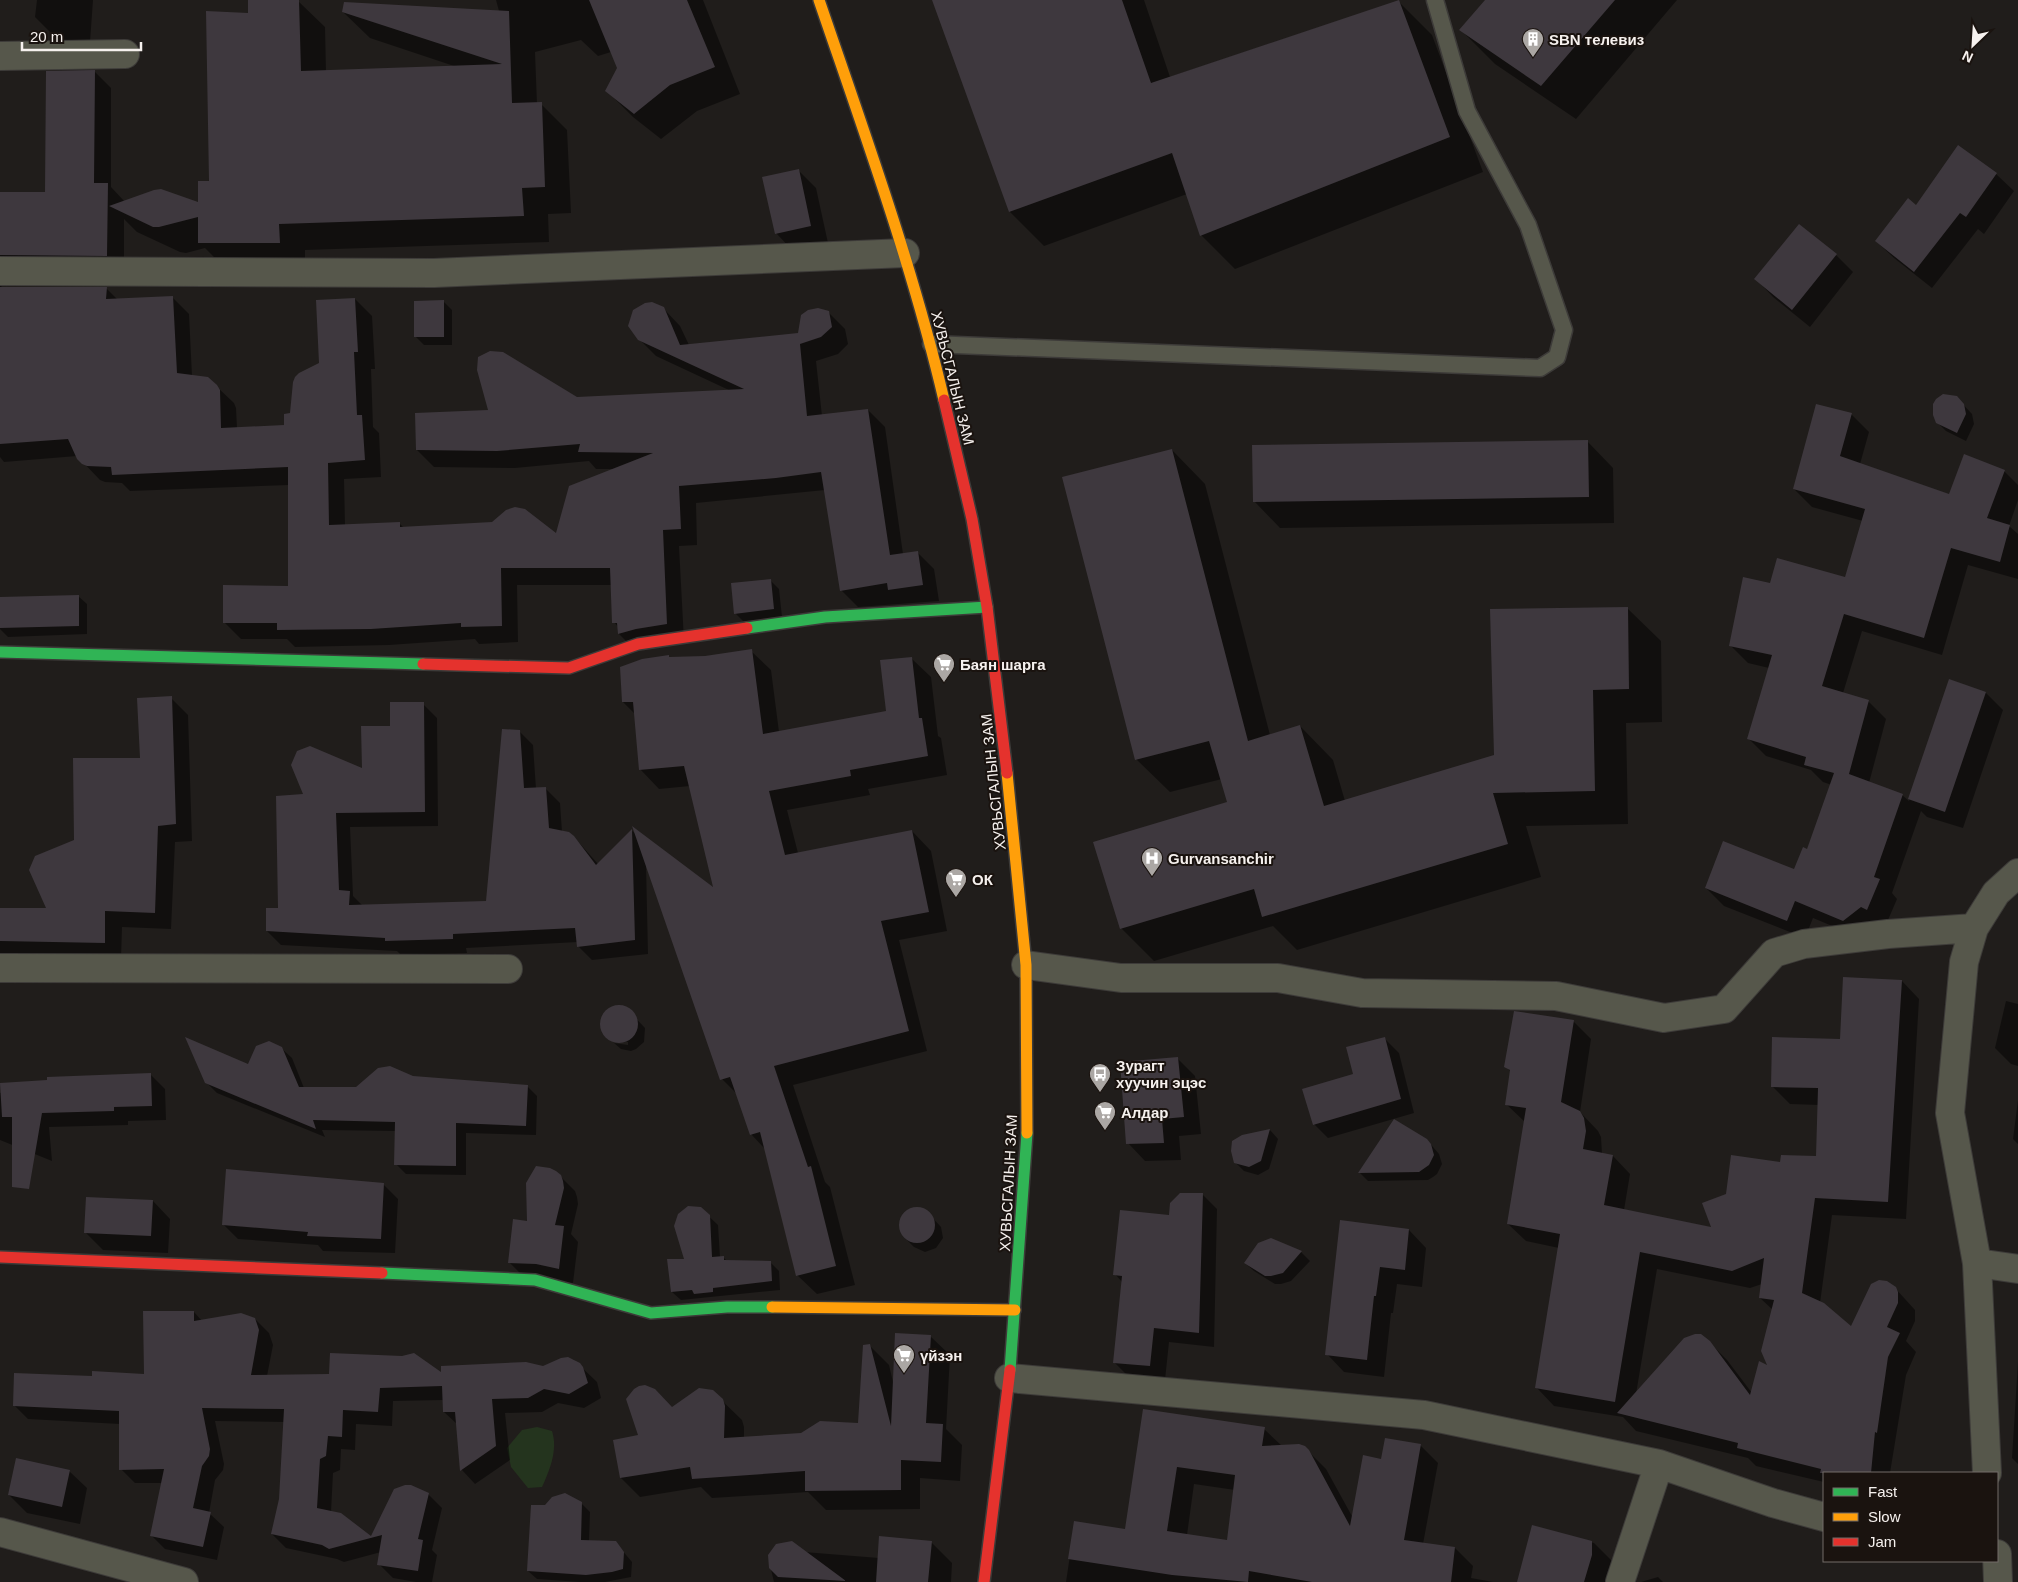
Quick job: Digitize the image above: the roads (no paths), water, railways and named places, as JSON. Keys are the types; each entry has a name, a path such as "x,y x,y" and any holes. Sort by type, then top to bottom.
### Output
{"street":[{"name":"ХУВЬСГАЛЫН ЗАМ","path":"820,0 905,253 931,344 972,520 987,607 1005,749 1026,965 1027,1138 1009,1378 984,1582"},
{"path":"0,56 124,54"},
{"path":"0,271 434,273 905,253"},
{"path":"0,652 569,668 638,644 826,617 987,607"},
{"path":"1987,1472 1977,1263 1950,1113 1964,962 1974,928 1996,893 2018,873"},
{"path":"1026,965 1121,978 1278,978 1362,993 1556,996 1664,1018 1724,1009 1774,954 1804,944 1888,934 1974,928"},
{"path":"0,968 508,969"},
{"path":"0,1257 535,1280 651,1313 727,1307 1015,1310"},
{"path":"1977,1263 2018,1269"},
{"path":"1009,1378 1424,1415 1659,1464 1773,1503 1823,1517"},
{"path":"1620,1582 1659,1464"},
{"path":"0,1532 184,1582"}],"lane":[{"path":"931,344 1540,368 1557,357 1564,330 1531,234 1467,111 1435,0"}],"place":[{"name":"SBN телевиз","path":"1533,58"},
{"name":"Баян шарга","path":"944,683"},
{"name":"Gurvansanchir","path":"1152,877"},
{"name":"ОК","path":"956,898"},
{"name":"Зурагт хуучин эцэс","path":"1100,1093"},
{"name":"Алдар","path":"1105,1131"},
{"name":"үйзэн","path":"904,1374"}]}
